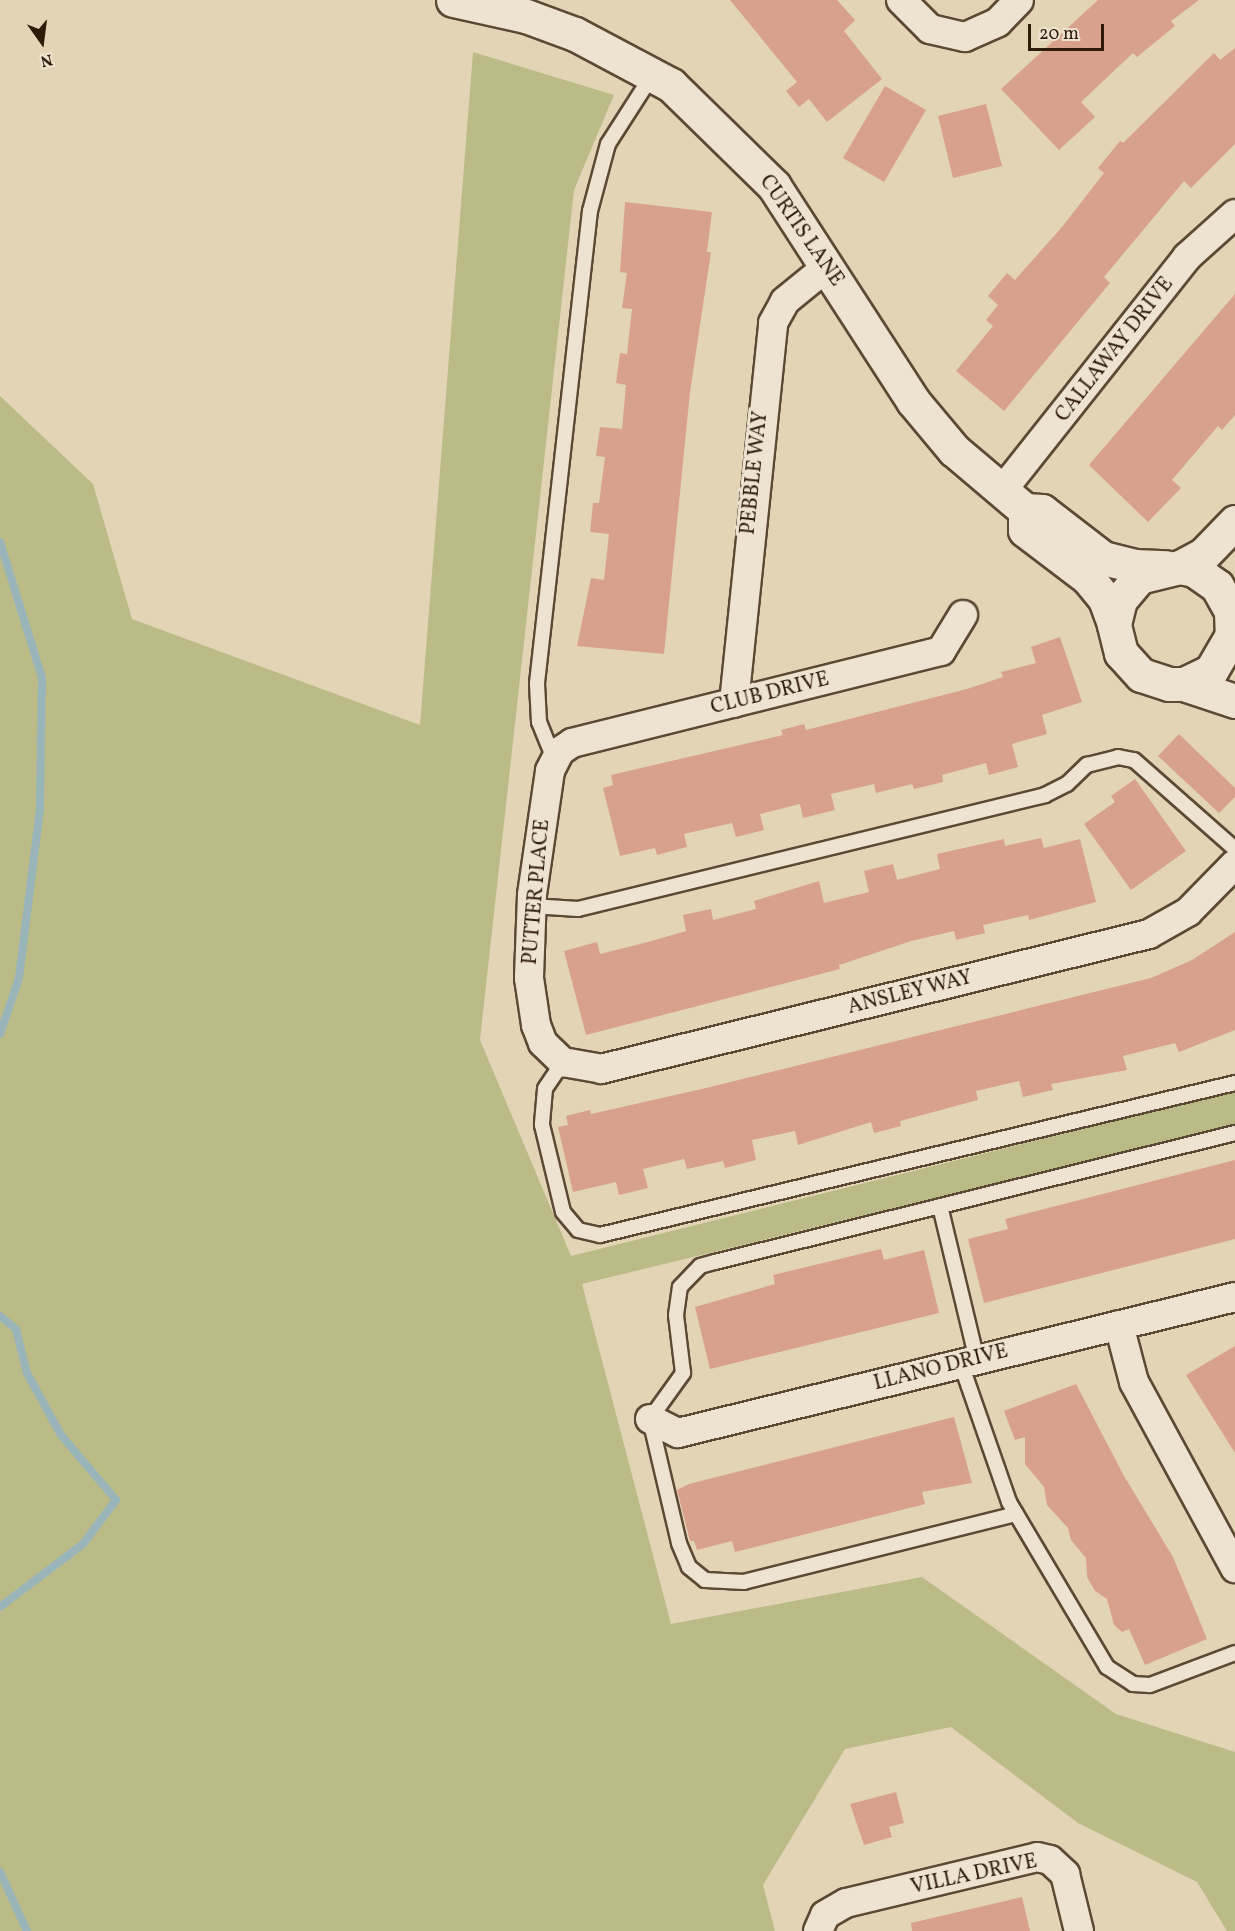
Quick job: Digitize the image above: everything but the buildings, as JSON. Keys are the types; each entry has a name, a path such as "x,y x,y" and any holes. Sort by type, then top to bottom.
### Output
{"street":[{"name":"CURTIS LANE","path":"453,0 486,4 575,34 653,74 704,113 774,186 935,431 1013,501 1042,511 1103,558 1134,566 1173,567"},
{"path":"901,0 930,29 947,37 983,32 1019,0"},
{"name":"CALLAWAY DRIVE","path":"1013,501 1187,256 1235,214"},
{"name":"PEBBLE WAY","path":"734,703 773,323 785,301 828,266"},
{"path":"1013,501 1025,530 1088,578 1105,599 1121,653 1130,665 1154,681 1184,684 1235,701"},
{"path":"1114,624 1120,600 1132,584 1203,555 1235,522"},
{"path":"1173,567 1194,570 1217,586 1233,615 1221,660 1211,671 1184,684"},
{"name":"CLUB DRIVE","path":"557,755 572,743 941,651 963,615"},
{"name":"PUTTER PLACE","path":"557,755 532,906 529,978 536,1025 543,1043 563,1062"},
{"name":"ANSLEY WAY","path":"563,1062 601,1069 1149,934 1188,912 1235,864"},
{"name":"LLANO DRIVE","path":"650,1419 678,1433 1235,1297"},
{"path":"1119,1325 1134,1382 1235,1568"},
{"name":"VILLA DRIVE","path":"821,1924 846,1903 1037,1857 1050,1860 1065,1874 1079,1931"}],"lane":[{"path":"557,755 539,722 537,683 590,211 608,144 653,74"},
{"path":"532,906 578,909 1045,795 1067,784 1087,765 1118,757 1134,760 1235,849"},
{"path":"563,1062 544,1089 542,1125 563,1212 578,1230 600,1235 1235,1083"},
{"path":"1016,1514 744,1582 705,1580 689,1567 680,1543 650,1419 683,1373 675,1301 688,1275 715,1262 1235,1133"},
{"path":"940,1206 969,1362 994,1470 1016,1514 1107,1667 1118,1677 1150,1685 1235,1653"}],"green space":[{"path":"473,52 614,95 574,190 480,1040 571,1256 1235,1091 1235,1125 582,1284 671,1624 922,1577 1116,1714 1235,1752 1235,1931 1227,1931 1197,1882 1078,1823 951,1727 845,1749 763,1885 775,1931 0,1931 0,396 93,484 132,619 420,725"}],"waterway":[{"path":"0,542 42,678 40,809 19,978 0,1034"},
{"path":"0,1316 16,1329 27,1373 61,1435 116,1500 83,1544 0,1607"},
{"path":"0,1872 27,1931"}]}
